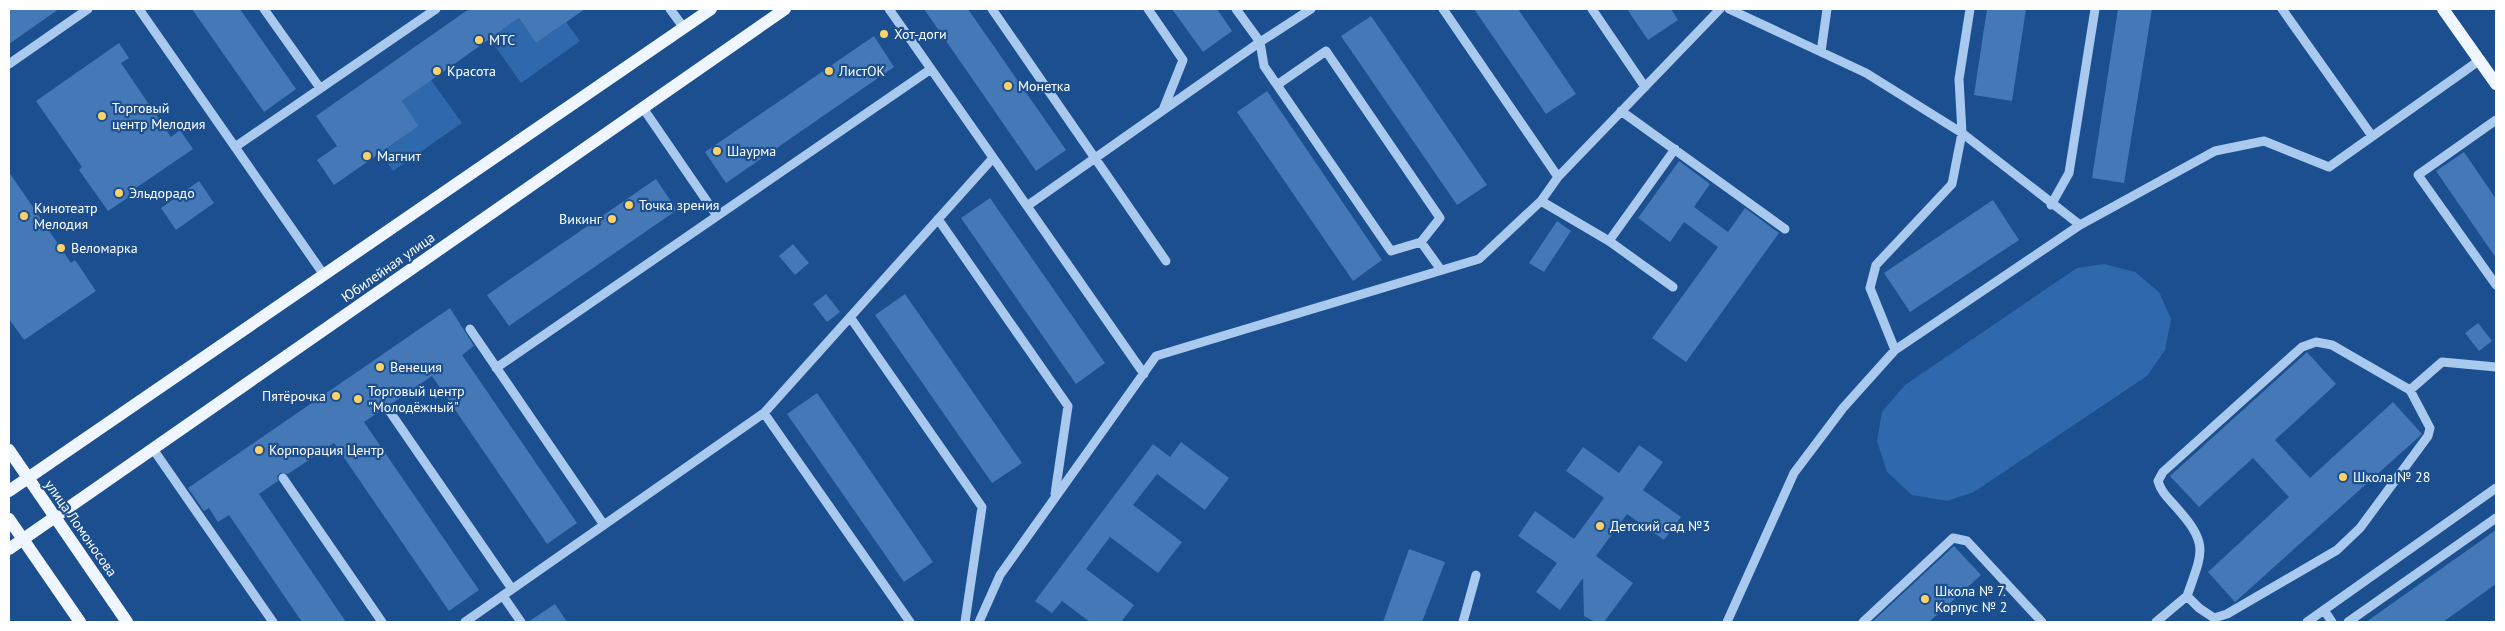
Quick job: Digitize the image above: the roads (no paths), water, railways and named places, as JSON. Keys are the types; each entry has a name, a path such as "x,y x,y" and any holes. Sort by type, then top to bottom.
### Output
{"main road":[{"path":"9,491 712,9"},
{"name":"Юбилейная улица","path":"9,549 786,9"},
{"path":"2443,9 2496,84"},
{"name":"улица Ломоносова","path":"9,450 128,622"},
{"path":"9,519 80,622"}],"street":[{"path":"9,64 88,9"},
{"path":"139,9 324,275"},
{"path":"264,9 320,88"},
{"path":"235,147 436,9"},
{"path":"670,9 684,28"},
{"path":"889,9 1144,374"},
{"path":"992,9 1166,261"},
{"path":"1148,9 1183,60 1163,110"},
{"path":"1236,9 1260,42 1264,66 1277,85 1391,251 1421,242 1440,218 1326,51 1277,85"},
{"path":"1027,206 1260,42 1311,9"},
{"path":"1443,9 1558,177"},
{"path":"1592,9 1645,86"},
{"path":"979,622 1000,575 1055,495 1156,356 1480,259 1541,201 1558,177 1720,9"},
{"path":"1729,9 1866,73 1962,134 2051,205 2080,225"},
{"path":"1821,52 1827,9"},
{"path":"1895,350 1870,288 1876,265 1952,184 1962,134 1959,79 1970,9"},
{"path":"2051,205 2069,173 2095,9"},
{"path":"2282,9 2372,136"},
{"path":"1727,622 1794,473 1843,408 1895,350 2080,225 2215,151 2264,140 2328,167 2480,60"},
{"path":"496,368 930,69"},
{"path":"643,108 717,216"},
{"path":"1622,111 1785,229"},
{"path":"2496,120 2418,175 2496,285"},
{"path":"1609,241 1675,149"},
{"path":"464,622 764,412 993,158"},
{"path":"1541,201 1609,241 1672,286"},
{"path":"938,218 1068,406 1055,495"},
{"path":"1421,242 1441,270"},
{"path":"850,317 982,507 965,622"},
{"path":"470,329 604,525"},
{"path":"2156,622 2187,596 2199,561 2200,541 2194,527 2161,490 2158,481 2163,472 2302,348 2316,342 2332,345 2410,390 2430,428 2428,436 2360,528 2337,550 2227,614 2214,618 2199,608 2187,596"},
{"path":"2410,390 2442,362 2496,367"},
{"path":"388,409 512,589"},
{"path":"764,412 910,622"},
{"path":"153,449 273,622"},
{"path":"283,478 382,622"},
{"path":"2307,622 2496,488"},
{"path":"2348,622 2496,518"},
{"path":"1863,622 1953,538 1959,538 1968,541 2042,622"},
{"path":"1463,622 1476,575"},
{"path":"503,596 521,622"},
{"path":"2324,610 2332,622"}],"place":[{"name":"Хот-доги","path":"884,34"},
{"name":"МТС","path":"479,40"},
{"name":"Красота","path":"437,71"},
{"name":"ЛистОК","path":"829,71"},
{"name":"Монетка","path":"1008,86"},
{"name":"Торговый центр Мелодия","path":"102,116"},
{"name":"Шаурма","path":"717,151"},
{"name":"Магнит","path":"367,156"},
{"name":"Эльдорадо","path":"119,193"},
{"name":"Точка зрения","path":"629,205"},
{"name":"Кинотеатр Мелодия","path":"24,216"},
{"name":"Викинг","path":"612,219"},
{"name":"Веломарка","path":"61,248"},
{"name":"Венеция","path":"380,367"},
{"name":"Пятёрочка","path":"336,396"},
{"name":"Торговый центр \"Молодёжный\"","path":"358,399"},
{"name":"Корпорация Центр","path":"259,450"},
{"name":"Школа № 28","path":"2343,477"},
{"name":"Детский сад №3","path":"1600,526"},
{"name":"Школа № 7. Корпус № 2","path":"1925,599"}]}
